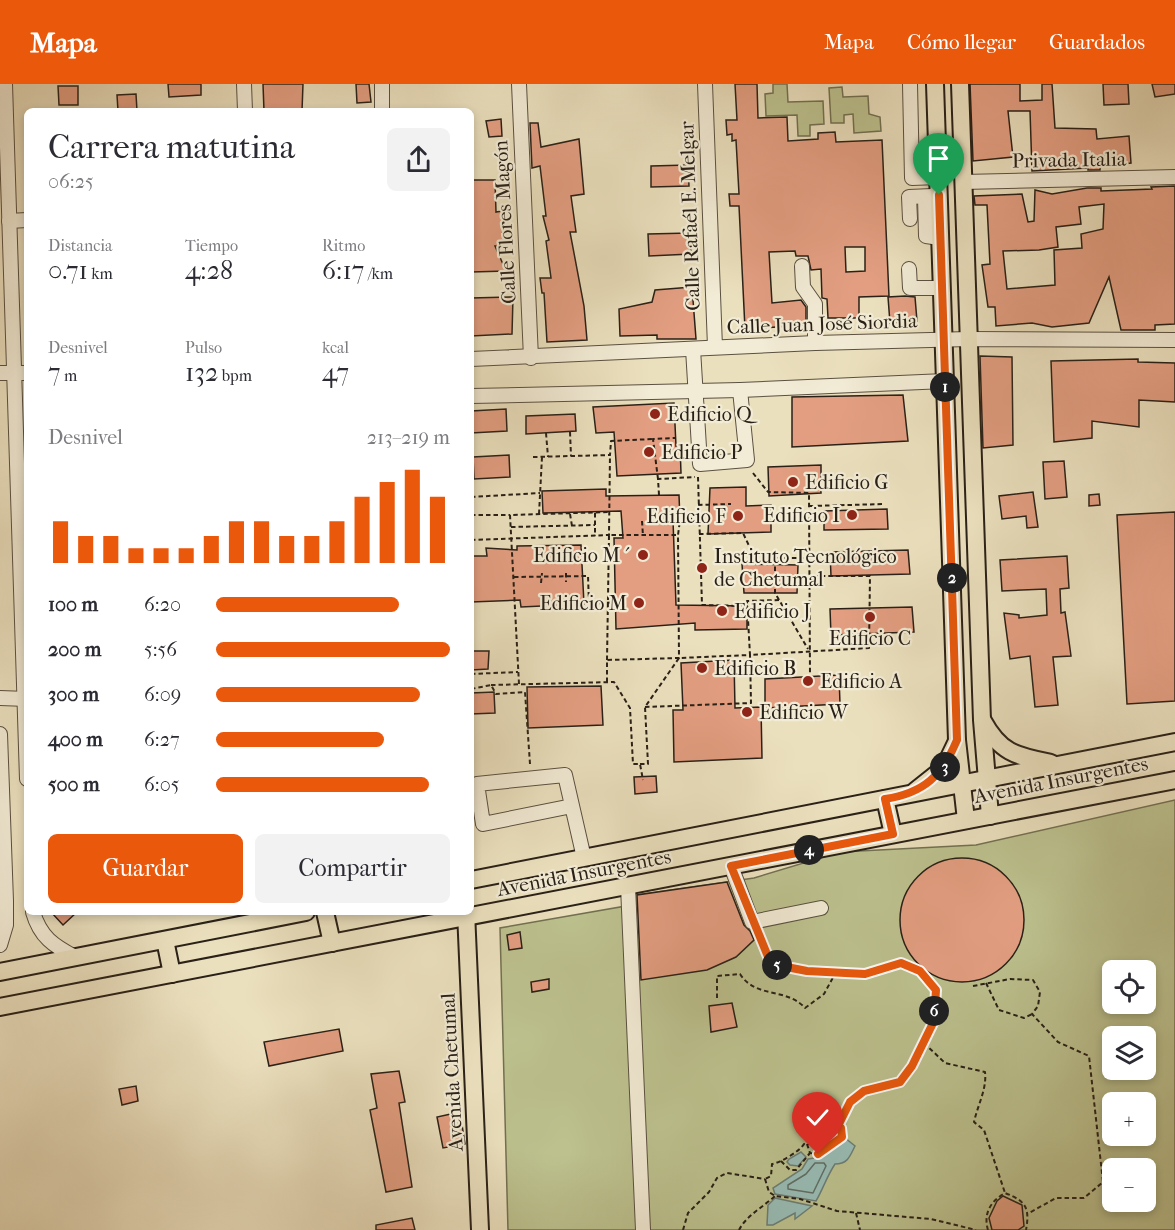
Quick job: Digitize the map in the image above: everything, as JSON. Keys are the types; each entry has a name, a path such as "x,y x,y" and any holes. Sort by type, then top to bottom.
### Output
{"main road":[{"path":"935,84 938,177 932,196 940,238 957,740 966,820"},
{"path":"960,84 982,720 985,780 990,816"},
{"path":"982,720 991,736 1002,748 1016,756 1058,765"},
{"path":"907,796 933,779 944,768 957,740"},
{"name":"Avenida Insurgentes","path":"474,879 1175,742"},
{"name":"Avenida Insurgentes","path":"474,914 1175,780"},
{"path":"885,799 893,834"},
{"path":"0,972 165,940 273,915"},
{"path":"326,915 332,943"},
{"name":"Avenida Insurgentes","path":"0,1007 466,915"},
{"name":"Avenida Chetumal","path":"466,915 480,1230"},
{"path":"165,940 172,974"}],"street":[{"path":"5,84 24,598"},
{"path":"244,84 245,108"},
{"path":"381,84 382,108"},
{"name":"Calle Flores Magón","path":"519,84 531,358"},
{"name":"Calle Rafaél E. Melgar","path":"705,84 715,347"},
{"path":"910,84 912,178 938,177"},
{"name":"Privada Italia","path":"963,183 1175,177"},
{"path":"910,219 909,197 932,196"},
{"path":"9,221 24,220"},
{"path":"802,266 803,287 815,304 815,343"},
{"path":"909,269 910,288 942,288"},
{"name":"Calle Juan José Siordia","path":"474,359 815,343 969,339 1175,340"},
{"path":"693,349 700,464 747,460 740,390"},
{"path":"474,396 695,392 945,381"},
{"path":"0,698 24,699"},
{"path":"0,734 2,869 6,925 0,945"},
{"path":"572,806 483,824 477,784 565,775 584,858"},
{"path":"731,866 752,922 822,908"},
{"path":"628,886 644,1230"},
{"path":"34,915 43,936 75,957"}],"path":[{"path":"570,432 571,456"},
{"path":"546,433 548,457"},
{"path":"607,682 611,441 675,438"},
{"path":"654,439 659,495"},
{"path":"533,457 610,455"},
{"path":"539,515 542,457"},
{"path":"749,467 768,492 809,493 810,676"},
{"path":"698,470 702,605 747,606"},
{"path":"658,479 698,477"},
{"path":"474,497 540,493"},
{"path":"698,505 731,504"},
{"path":"871,504 871,510"},
{"path":"810,506 885,504"},
{"path":"845,505 846,511"},
{"path":"474,515 609,512"},
{"path":"570,513 572,526"},
{"path":"595,513 595,536"},
{"path":"510,515 519,684"},
{"path":"474,688 491,685 614,682 630,708 633,764 648,764 645,707 679,657 678,535 680,520 698,518"},
{"path":"642,521 643,536"},
{"path":"510,527 595,525"},
{"path":"699,534 743,533 751,550 775,558 810,558"},
{"path":"474,540 678,535"},
{"path":"775,558 775,593 810,651"},
{"path":"541,583 542,575"},
{"path":"566,582 567,575"},
{"path":"514,577 588,576 589,604 618,602"},
{"path":"607,660 869,648 870,576 810,576"},
{"path":"645,707 752,703 747,601 780,600"},
{"path":"475,669 476,674 518,672"},
{"path":"491,685 496,694 525,692 530,764"},
{"path":"640,764 643,780"},
{"path":"752,922 771,964 807,971 865,974 901,963 920,971 936,990 934,1021 924,1043 900,1082 864,1091 850,1102 837,1128"},
{"path":"717,998 717,976 740,974 746,983 777,995 786,994 796,998 805,1008 824,994 836,972"},
{"path":"973,987 986,982 1033,980 1040,992 1038,1006 1032,1014 1024,1018 999,1010 986,982"},
{"path":"1029,1213 1056,1198 1084,1198 1103,1182 1089,1056 1058,1041 1032,1014"},
{"path":"924,1043 945,1063 985,1072 987,1085 978,1103 974,1122 984,1130 1005,1193"},
{"path":"683,1230 688,1213 709,1192 717,1178 727,1173 765,1179 771,1176 772,1164 810,1144 816,1132 841,1128 842,1137 818,1154 810,1154"},
{"path":"807,1144 810,1154"},
{"path":"781,1161 790,1170 801,1166 810,1154"},
{"path":"765,1179 769,1192 775,1196 856,1213 931,1219 976,1230"},
{"path":"1005,1193 1023,1200 1029,1213 1026,1230"},
{"path":"987,1230 986,1217 989,1207 995,1199 1005,1193"},
{"path":"739,1230 744,1221 758,1213 775,1196"},
{"path":"856,1213 860,1230"}],"green space":[{"path":"773,84 787,84 788,102 823,101 824,124 810,125 810,136 798,136 797,115 766,116 765,94 773,93"},
{"path":"842,87 843,97 868,96 869,114 880,117 881,131 854,133 853,114 844,115 844,123 831,123 829,88"},
{"path":"1175,800 1175,1230 508,1230 500,928 637,904 637,895 754,878 840,852 976,845"}],"water":[{"path":"841,1132 839,1137 823,1145 819,1150 815,1149 815,1141 819,1137"},
{"path":"845,1138 855,1146 846,1161 835,1164 816,1201 775,1194 773,1188 802,1169 808,1159 821,1157"},
{"path":"801,1152 806,1157 798,1166 787,1162 789,1159"},
{"path":"775,1198 812,1206 795,1219 795,1213 773,1225 767,1225 768,1205"}],"building":[{"path":"168,84 201,84 201,95 169,97"},
{"path":"263,84 303,84 302,108 264,108"},
{"path":"356,84 369,84 371,102 357,103"},
{"path":"735,84 757,84 758,118 787,117 788,141 818,139 818,133 835,132 836,142 882,140 889,296 859,297 859,318 828,318 827,299 822,298 821,269 811,270 808,256 796,256 795,251 769,252 772,303 801,300 806,307 806,325 745,329 739,206 730,206 729,194 739,194 736,140 732,141 732,134 727,135 726,120 737,120","holes":["845,247 865,247 865,271 846,272"]},
{"path":"970,84 1020,84 1020,101 1042,100 1042,84 1052,84 1055,128 1096,129 1097,139 1129,136 1131,163 1100,166 1100,170 1088,170 1088,168 1032,171 1030,111 1008,111 1013,157 973,161"},
{"path":"1103,84 1128,84 1129,104 1104,105"},
{"path":"1152,84 1175,84 1175,94 1155,97"},
{"path":"58,86 78,86 78,105 59,105"},
{"path":"136,94 137,108 118,108 117,95"},
{"path":"501,119 502,136 489,137 486,121"},
{"path":"530,123 538,123 541,147 579,139 584,194 571,196 576,232 570,232 584,306 587,340 547,342 544,293 542,293 540,278 551,278 546,241 549,240 543,216 546,216 540,166 532,168"},
{"path":"688,165 689,186 651,187 651,166"},
{"path":"474,180 495,180 496,212 502,211 505,233 502,233 507,246 495,246 506,271 474,272"},
{"path":"1175,186 1175,324 1155,325 1155,330 1121,330 1109,277 1089,323 1052,327 1032,323 996,326 995,307 988,307 982,265 990,264 987,205 975,205 974,196 1022,194 1028,222 1034,221 1035,190 1052,194 1087,188 1101,188 1101,191 1152,189 1151,187","holes":["1104,204 1103,229 1081,234 1082,248 1054,250 1055,285 1007,289 1003,251 1058,247 1056,227 1081,224 1079,207"]},
{"path":"690,233 691,254 649,256 648,234"},
{"path":"692,287 696,339 657,339 657,335 620,336 619,309 652,302 655,290"},
{"path":"513,297 512,334 474,336 474,298"},
{"path":"888,297 915,297 917,321 890,323"},
{"path":"980,356 1012,357 1013,445 983,448"},
{"path":"1138,359 1138,362 1175,363 1175,402 1139,400 1139,427 1092,421 1092,438 1054,442 1051,361"},
{"path":"903,395 908,441 792,447 792,397"},
{"path":"674,403 676,446 680,445 681,473 617,476 614,432 596,433 593,407"},
{"path":"506,409 507,431 474,433 474,411"},
{"path":"575,414 576,431 526,434 526,416"},
{"path":"509,455 510,477 474,479 474,457"},
{"path":"1064,461 1067,497 1045,499 1043,462"},
{"path":"821,465 821,493 769,496 768,467"},
{"path":"746,487 746,506 771,505 771,532 708,534 710,488"},
{"path":"606,489 606,496 679,495 680,520 673,520 676,605 747,606 747,629 695,630 695,623 616,629 614,538 623,538 621,511 543,513 542,491"},
{"path":"1033,492 1038,527 1027,528 1026,516 1002,519 999,496"},
{"path":"1099,494 1100,505 1089,506 1089,495"},
{"path":"887,509 888,529 824,530 824,511"},
{"path":"1175,512 1175,701 1127,704 1117,515"},
{"path":"581,545 584,604 521,607 520,600 474,602 474,556 487,556 486,548 517,550 517,546"},
{"path":"908,550 910,574 831,576 830,552"},
{"path":"1067,556 1069,588 1060,589 1061,613 1065,612 1071,656 1053,657 1058,705 1035,707 1030,656 1010,659 1004,613 1019,615 1019,618 1047,615 1046,589 1002,591 1000,560"},
{"path":"742,564 798,565 797,593 744,593"},
{"path":"912,607 914,632 831,635 830,609"},
{"path":"474,651 489,651 488,669 474,670"},
{"path":"734,660 735,708 761,707 762,758 674,762 673,710 683,710 681,663"},
{"path":"839,675 840,704 765,708 765,679"},
{"path":"601,686 603,725 528,728 527,687"},
{"path":"494,692 495,713 474,714 474,693"},
{"path":"656,776 657,792 635,794 634,777"},
{"path":"962,858 986,863 1005,877 1019,896 1024,920 1019,944 1005,963 986,977 962,982 938,977 919,963 905,944 900,920 905,896 919,877 938,863"},
{"path":"727,882 744,925 754,940 736,957 707,970 641,980 637,895"},
{"path":"54,915 74,915 63,925"},
{"path":"520,932 522,948 509,950 507,935"},
{"path":"549,979 549,989 532,992 531,982"},
{"path":"732,1003 737,1027 711,1032 709,1006"},
{"path":"339,1029 343,1051 269,1066 264,1042"},
{"path":"399,1071 405,1102 399,1103 412,1187 386,1192 370,1110 377,1108 371,1074"},
{"path":"136,1086 138,1101 122,1105 119,1089"},
{"path":"460,1112 465,1144 443,1148 437,1117"},
{"path":"1003,1196 1022,1205 1024,1226 1018,1230 992,1230 989,1218 997,1201"},
{"path":"412,1218 415,1230 376,1230 376,1225"}],"place":[{"name":"Edificio Q","path":"655,414"},
{"name":"Edificio P","path":"649,452"},
{"name":"Edificio G","path":"793,482"},
{"name":"Edificio I","path":"852,515"},
{"name":"Edificio F","path":"738,516"},
{"name":"Edificio M´","path":"643,555"},
{"name":"Instituto Tecnológico de Chetumal","path":"702,568"},
{"name":"Edificio M","path":"639,603"},
{"name":"Edificio J","path":"722,611"},
{"name":"Edificio C","path":"870,617"},
{"name":"Edificio B","path":"702,668"},
{"name":"Edificio A","path":"808,681"},
{"name":"Edificio W","path":"747,712"}],"route":[{"path":"818,1154 842,1137 841,1128 837,1128 850,1102 864,1091 885,1088 900,1082 912,1066 934,1021 936,990 920,971 901,963 865,974 807,971 771,964 731,866 893,834 885,799 907,796 933,779 950,759 957,740 939,195"}]}
